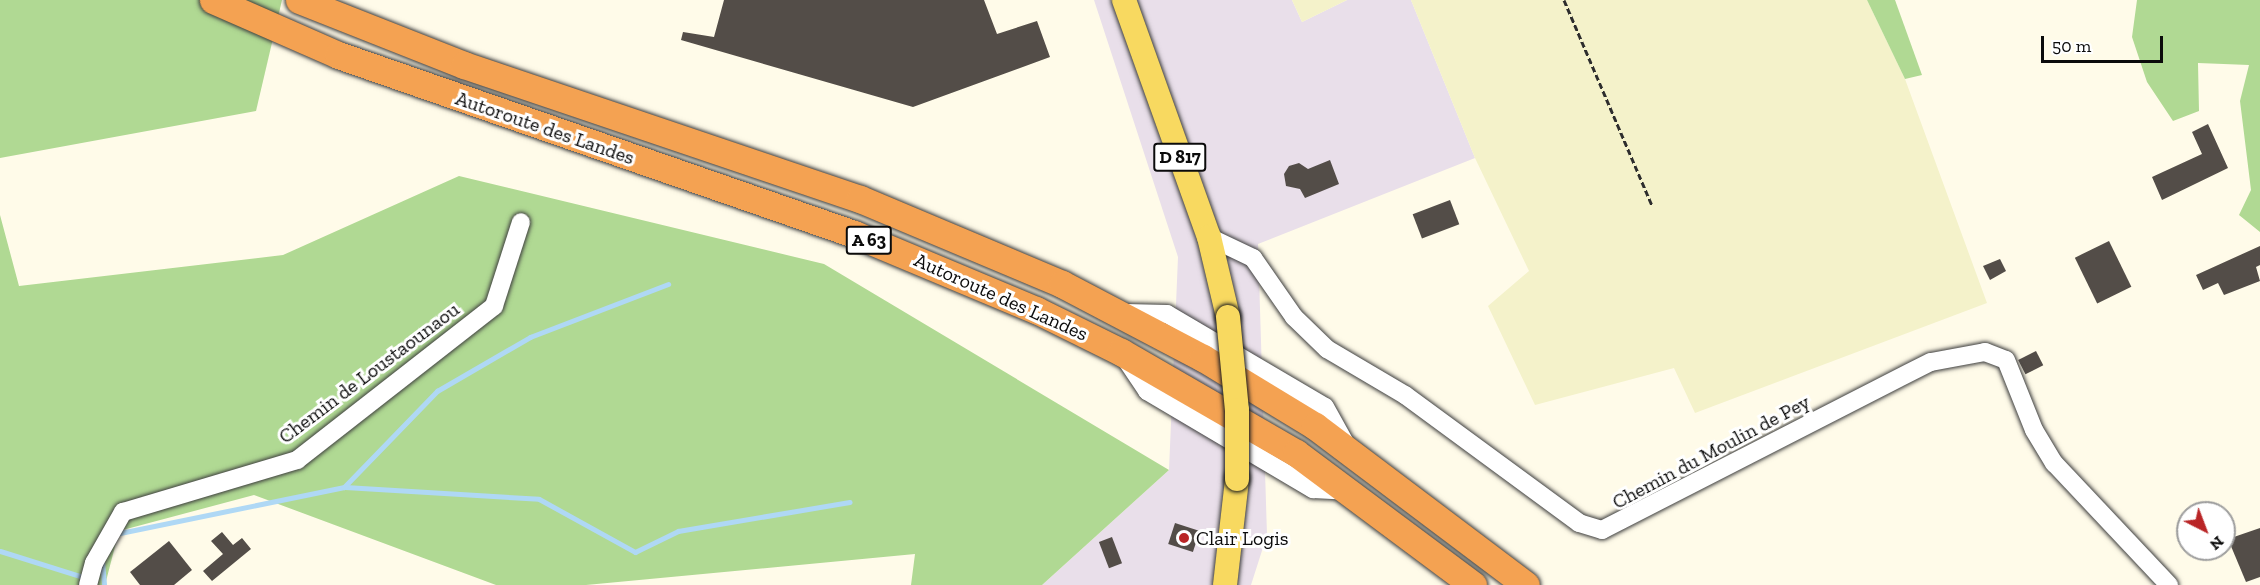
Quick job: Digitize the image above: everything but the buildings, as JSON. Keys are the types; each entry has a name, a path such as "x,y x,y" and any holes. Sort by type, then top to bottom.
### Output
{"highway":[{"name":"Autoroute des Landes","path":"213,0 433,90 914,257 1121,352 1296,453 1473,585"},
{"name":"Autoroute des Landes","path":"298,0 464,65 860,199 1002,256 1119,313 1223,370 1350,453 1527,585"}],"main road":[{"name":"D 817","path":"1124,0 1209,237 1228,317 1238,410 1238,479 1225,585"}],"street":[{"name":"Chemin de Loustaounaou","path":"88,585 94,563 123,512 297,460 409,375 494,306 521,222"},
{"name":"Chemin du Moulin de Pey","path":"1209,237 1253,258 1294,317 1327,349 1405,395 1579,523 1602,530 1931,362 1985,352 2006,360 2034,430 2054,464 2169,585"}],"path":[{"path":"1564,0 1652,205"}],"shaded area":[{"path":"1094,0 1292,0 1302,22 1347,0 1411,0 1475,158 1258,244 1267,535 1251,585 1042,585 1169,470 1178,257"},
{"path":"1292,0 1347,0 1302,22"},
{"path":"1411,0 1867,0 1905,79 1987,303 1695,413 1674,368 1535,405 1488,306 1529,271 1475,158"}],"green space":[{"path":"0,0 282,0 256,111 0,158"},
{"path":"1867,0 1895,0 1922,75 1905,79"},
{"path":"2137,0 2260,0 2260,232 2239,215 2251,190 2240,101 2249,65 2198,63 2199,111 2173,121 2147,82 2132,37"},
{"path":"459,176 824,264 1169,470 1042,585 911,585 915,554 586,585 496,585 254,495 119,531 105,585 0,585 0,215 19,286 283,255"}],"waterway":[{"path":"120,533 344,487 437,391 530,337 668,284"},
{"path":"345,487 539,499 635,552 678,531 850,502"},
{"path":"0,551 80,576"},
{"path":"102,561 104,585"}],"place":[{"name":"Clair Logis","path":"1184,538"}]}
